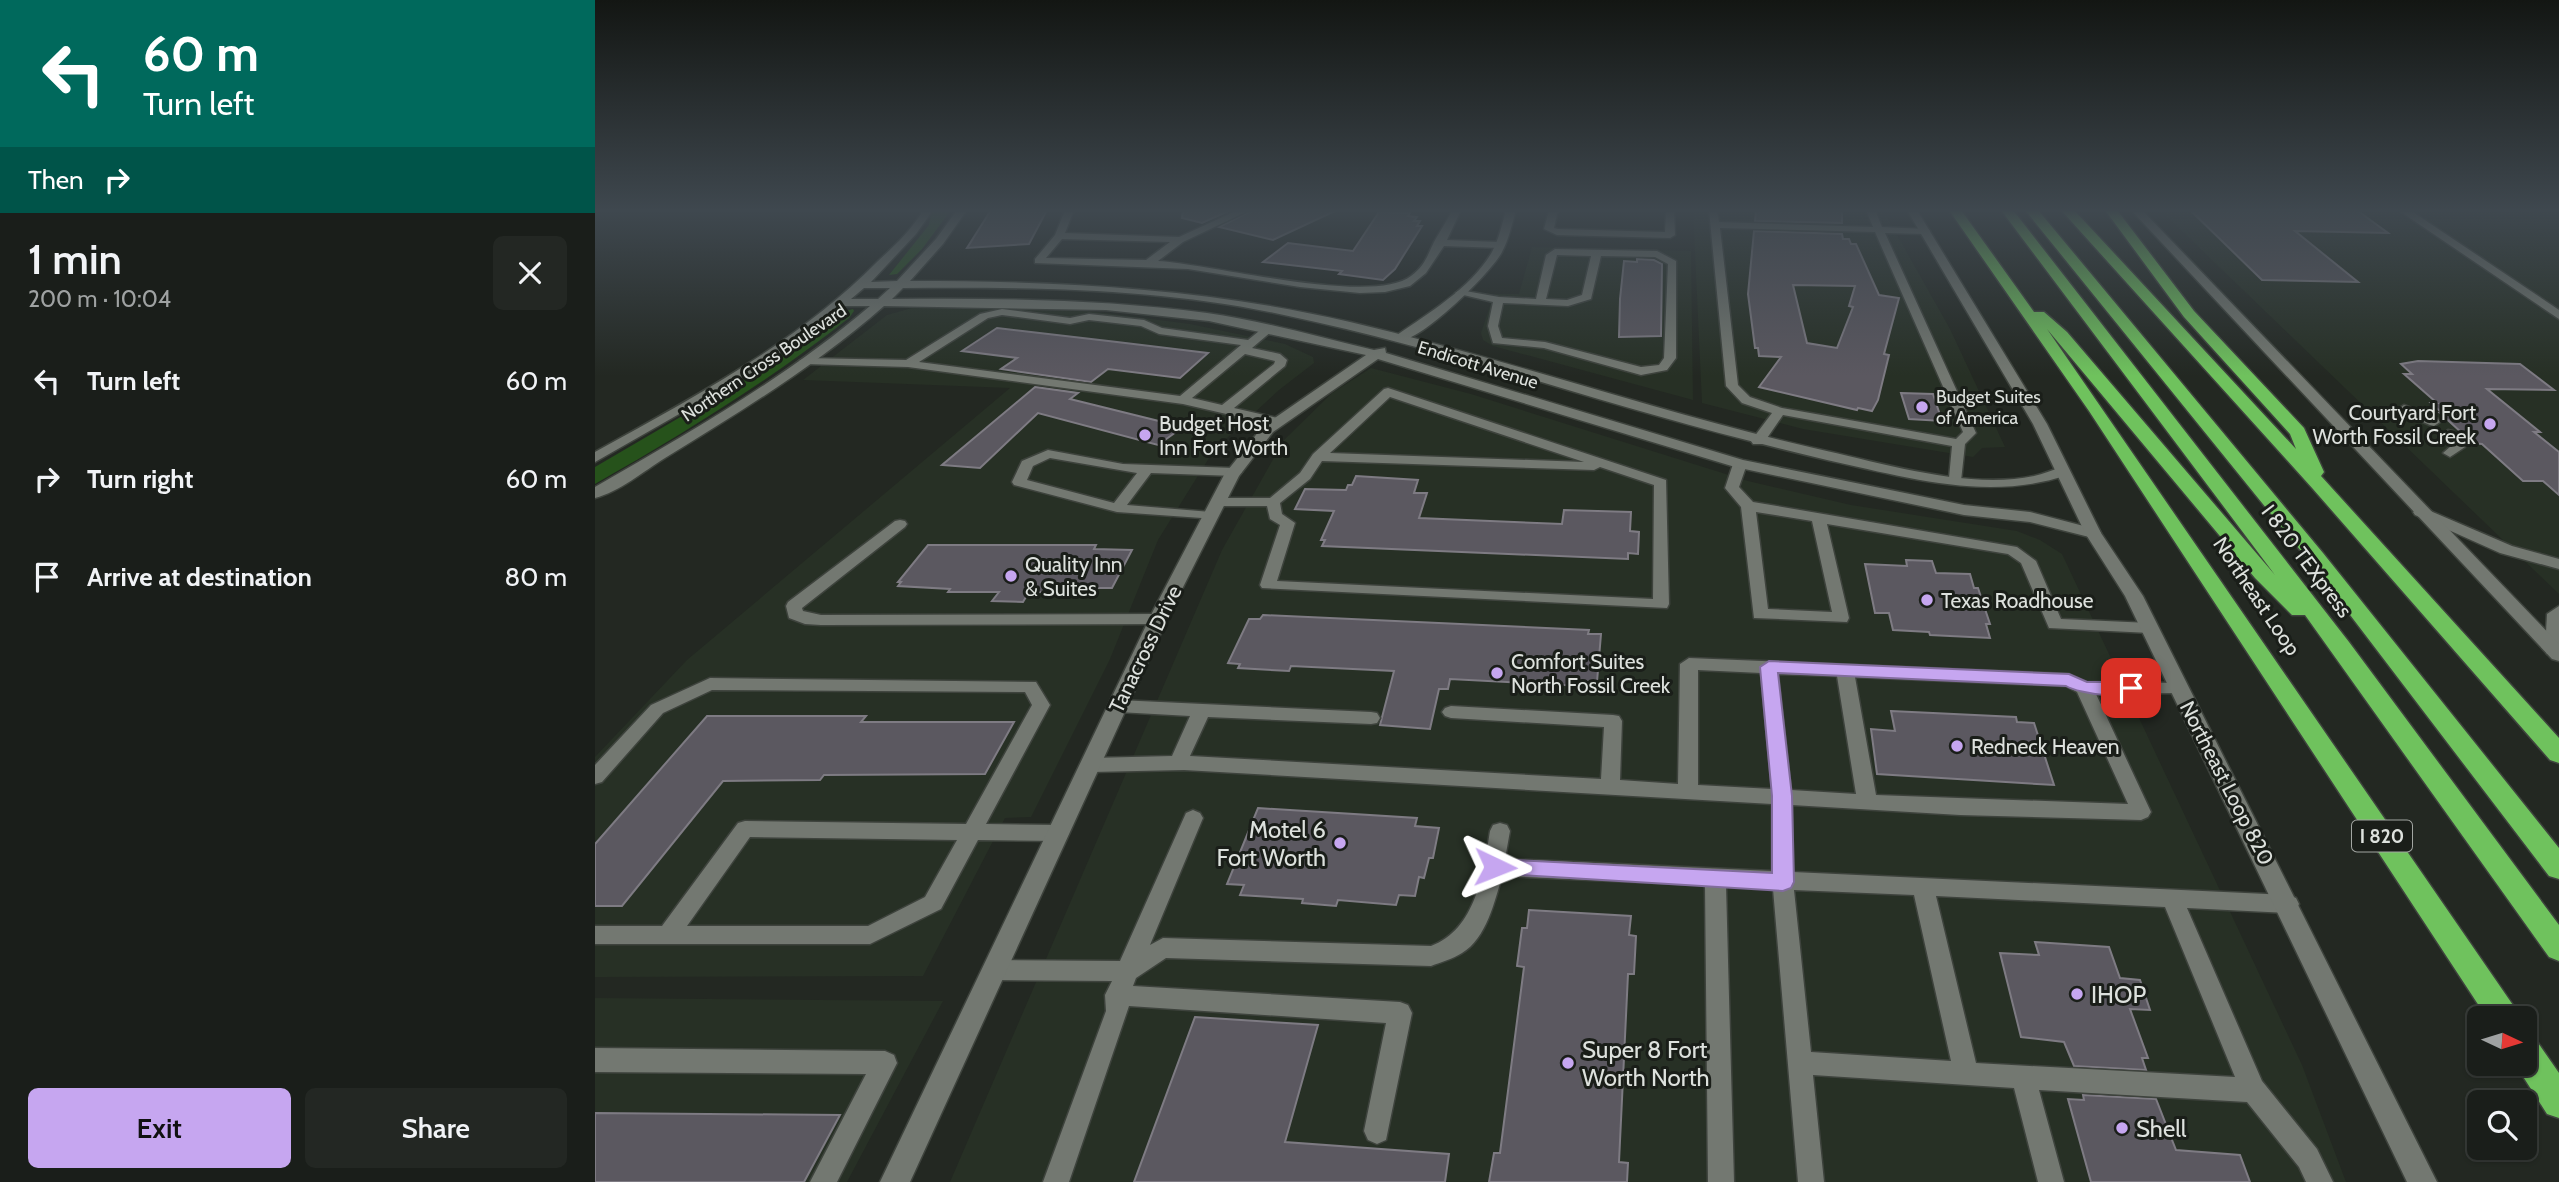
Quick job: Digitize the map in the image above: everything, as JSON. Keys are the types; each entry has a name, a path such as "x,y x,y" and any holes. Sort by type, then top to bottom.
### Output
{"highway":[{"name":"Northeast Loop","path":"1994,265 2496,1006"},
{"name":"I 820 TEXpress","path":"2049,265 2341,647 2559,948"},
{"name":"I 820 TEXpress","path":"2076,265 2316,557 2559,869"},
{"path":"2118,265 2321,485 2559,754"},
{"path":"2152,265 2189,314 2298,432 2321,485"},
{"path":"2018,298 2062,335 2262,574 2341,647"},
{"path":"2537,1069 2559,1102"}],"street":[{"name":"Northern Cross Boulevard","path":"595,458 742,372 842,303 881,265"},
{"name":"Northern Cross Boulevard","path":"595,493 650,462 805,361 884,303 920,265"},
{"name":"Tanacross Drive","path":"895,1182 1158,619 1234,472 1268,429 1447,306 1488,265"},
{"name":"Northeast Loop 820","path":"1945,265 2040,424 2093,533 2134,596 2288,904 2422,1182"},
{"path":"2188,265 2556,653"},
{"path":"2485,265 2559,315"},
{"name":"Endicott Avenue","path":"862,285 1030,286 1190,296 1282,311 1401,338 1758,441 1885,467 2001,482 2034,480 2062,472"},
{"name":"Endicott Avenue","path":"842,303 1105,306 1209,317 1376,354 1740,464 1964,510 2030,517 2093,533"},
{"path":"1740,464 1758,441"},
{"path":"2421,512 2493,543 2541,561 2559,564"},
{"path":"2556,653 2556,614 2559,612"}],"lane":[{"path":"1171,265 1343,289 1371,290 1406,283 1420,275 1426,265"},
{"path":"1540,302 1549,265"},
{"path":"1460,293 1499,300 1568,303 1587,297 1594,265"},
{"path":"1499,300 1493,326 1497,341 1545,345 1641,371 1663,368 1671,358 1673,265"},
{"path":"1719,265 1732,386 1746,400 1780,411 1959,443"},
{"path":"1895,265 1970,433 1959,443 1956,478"},
{"path":"908,364 984,316 1002,312 1070,321 1089,317 1144,323 1159,331 1244,347 1276,356 1281,360 1279,366 1225,409"},
{"path":"1183,400 1268,329"},
{"path":"805,361 908,364 1183,400 1278,422"},
{"path":"1234,472 1123,468 1048,454 1027,464 1019,482 1117,508 1214,509 1273,502 1305,476 1318,457 1388,392 1661,483 1661,604 1268,585 1288,523 1275,516 1273,502"},
{"path":"2404,409 2434,422"},
{"path":"1758,441 1780,411"},
{"path":"2448,434 2458,447 2450,453"},
{"path":"1318,457 1614,467"},
{"path":"1740,464 1731,488 1748,506 1760,614 1841,618 1819,518"},
{"path":"1117,508 1147,469"},
{"path":"1748,506 2012,550 2028,561 2055,624 2150,628"},
{"path":"899,524 794,606 795,614 805,619 821,620 1158,619"},
{"path":"1688,791 1689,663 2069,680 2084,688 2179,687"},
{"path":"1769,667 1782,796 1783,882 1811,1182"},
{"path":"1845,670 1867,801"},
{"path":"595,777 657,709 710,684 1030,686 1041,705 933,903 870,935 595,935"},
{"path":"1091,765 1178,763 1867,801 2141,812 2084,688"},
{"path":"1118,706 1371,718"},
{"path":"1178,763 1201,711"},
{"path":"1451,712 1613,721 1610,787"},
{"path":"1056,1182 1118,1011 1117,995 1193,818"},
{"path":"669,935 745,829 1059,833"},
{"path":"994,970 1128,971 1163,948 1431,956 1459,944 1472,928 1495,867 1500,831"},
{"path":"1495,867 2288,904"},
{"path":"1715,878 1721,1182"},
{"path":"1923,888 1966,1074"},
{"path":"2173,900 2253,1090 2308,1158 2320,1182"},
{"path":"1117,995 1400,1013 1377,1131"},
{"path":"595,1060 885,1063 823,1182"},
{"path":"1800,1063 2253,1090"},
{"path":"2024,1077 2051,1182"}],"shaded area":[{"path":"1527,265 1691,265 1693,400 1493,346 1483,340 1481,333 1494,294 1519,294"},
{"path":"1696,265 1914,265 1950,329 2005,447 1982,448 1973,457 1803,429 1702,403"},
{"path":"2217,265 2559,265 2559,594"},
{"path":"912,308 1089,311 1190,324 1285,344 1313,357 1314,363 1279,390 1214,450 1158,540 1110,659 1031,817 1005,818 923,976 595,977 595,757 687,660 1010,388 803,380 887,315"},
{"path":"1371,368 1471,394 1748,481 1851,505 2017,531 2040,540 2062,554 2302,1065 2346,1182 950,1182 1222,550 1284,440 1332,393"},
{"path":"595,998 943,1001 847,1182 595,1182"}],"green space":[{"path":"897,265 906,265 897,274 889,275"},
{"path":"853,309 849,318 757,385 595,484 595,467 718,395 832,315"}],"building":[{"path":"1291,265 1397,265 1383,280 1339,274 1342,271"},
{"path":"1624,265 1662,265 1661,336 1619,337"},
{"path":"1751,265 1866,265 1879,295 1899,298 1884,354 1889,355 1878,400 1872,411 1857,410 1759,387 1781,357 1759,356 1758,348 1755,348 1748,294","holes":["1793,285 1855,286 1849,306 1853,307 1837,348 1807,343"]},
{"path":"2247,265 2337,265 2358,282 2262,280"},
{"path":"997,328 1208,353 1180,378 1108,369 1091,382 1001,369 1017,358 962,351"},
{"name":"Courtyard Fort Worth Fossil Creek","path":"2418,361 2520,364 2554,390 2487,389 2540,432 2534,432 2559,452 2559,495 2543,481 2523,481 2482,444 2473,443 2440,413 2431,403 2437,403 2404,374 2412,374 2401,364"},
{"name":"Budget Host Inn Fort Worth","path":"1035,387 1078,393 1070,399 1183,427 1158,445 1038,413 980,468 942,465"},
{"name":"Budget Suites of America","path":"1901,393 1933,394 1942,421 1909,419"},
{"path":"1356,476 1418,480 1414,493 1427,493 1419,518 1562,524 1564,510 1631,512 1630,531 1639,532 1638,554 1628,553 1628,559 1322,546 1325,540 1321,540 1334,511 1295,509 1305,489 1346,490"},
{"name":"Quality Inn & Suites","path":"928,545 1096,545 1094,549 1132,550 1112,588 1069,588 1067,592 1038,592 1035,597 1026,597 1023,602 992,601 999,592 948,592 950,589 898,586 901,582 898,582"},
{"name":"Texas Roadhouse","path":"1906,560 1932,561 1936,573 1970,574 1974,588 1978,588 1990,624 1986,624 1990,638 1893,630 1889,613 1875,613 1865,564 1907,566"},
{"name":"Comfort Suites North Fossil Creek","path":"1263,615 1589,630 1588,634 1601,634 1597,682 1584,681 1583,686 1450,679 1448,689 1439,689 1430,729 1380,725 1394,671 1291,666 1289,671 1238,668 1240,664 1228,663 1249,619 1260,619"},
{"name":"Redneck Heaven","path":"1891,711 2016,717 2017,722 2034,723 2054,785 1877,774 1871,729 1895,731"},
{"path":"707,716 866,716 861,722 1014,722 985,774 824,775 820,780 723,781 622,906 595,906 595,844"},
{"name":"Motel 6 Fort Worth","path":"1258,808 1417,818 1415,826 1439,828 1433,858 1429,858 1424,878 1419,877 1415,896 1399,895 1396,905 1338,900 1336,906 1302,903 1303,899 1240,895 1244,885 1227,884"},
{"name":"Super 8 Fort Worth North","path":"1529,910 1631,916 1629,935 1636,936 1634,974 1628,974 1619,1162 1628,1163 1627,1182 1489,1182 1494,1153 1500,1153 1524,967 1517,966 1522,928 1527,928"},
{"name":"IHOP","path":"2035,942 2109,947 2120,978 2140,980 2150,1010 2130,1009 2148,1058 2142,1058 2146,1070 2074,1066 2064,1042 2021,1037 2000,953 2039,955"},
{"path":"1195,1017 1318,1025 1285,1142 1449,1154 1445,1182 1134,1182"},
{"name":"Shell","path":"2083,1095 2156,1099 2176,1150 2240,1155 2250,1182 2091,1182 2068,1099 2084,1100"},
{"path":"595,1113 840,1115 804,1182 595,1182"}],"place":[{"name":"Budget Suites of America","path":"1922,407"},
{"name":"Courtyard Fort Worth Fossil Creek","path":"2490,424"},
{"name":"Budget Host Inn Fort Worth","path":"1145,435"},
{"name":"Quality Inn & Suites","path":"1011,576"},
{"name":"Texas Roadhouse","path":"1927,600"},
{"name":"Comfort Suites North Fossil Creek","path":"1497,673"},
{"name":"Redneck Heaven","path":"1957,746"},
{"name":"Motel 6 Fort Worth","path":"1340,843"},
{"name":"IHOP","path":"2077,994"},
{"name":"Super 8 Fort Worth North","path":"1568,1063"},
{"name":"Shell","path":"2122,1128"}],"route":[{"path":"1495,867 1783,882 1782,796 1769,667 2069,680 2084,688 2131,688"}]}
